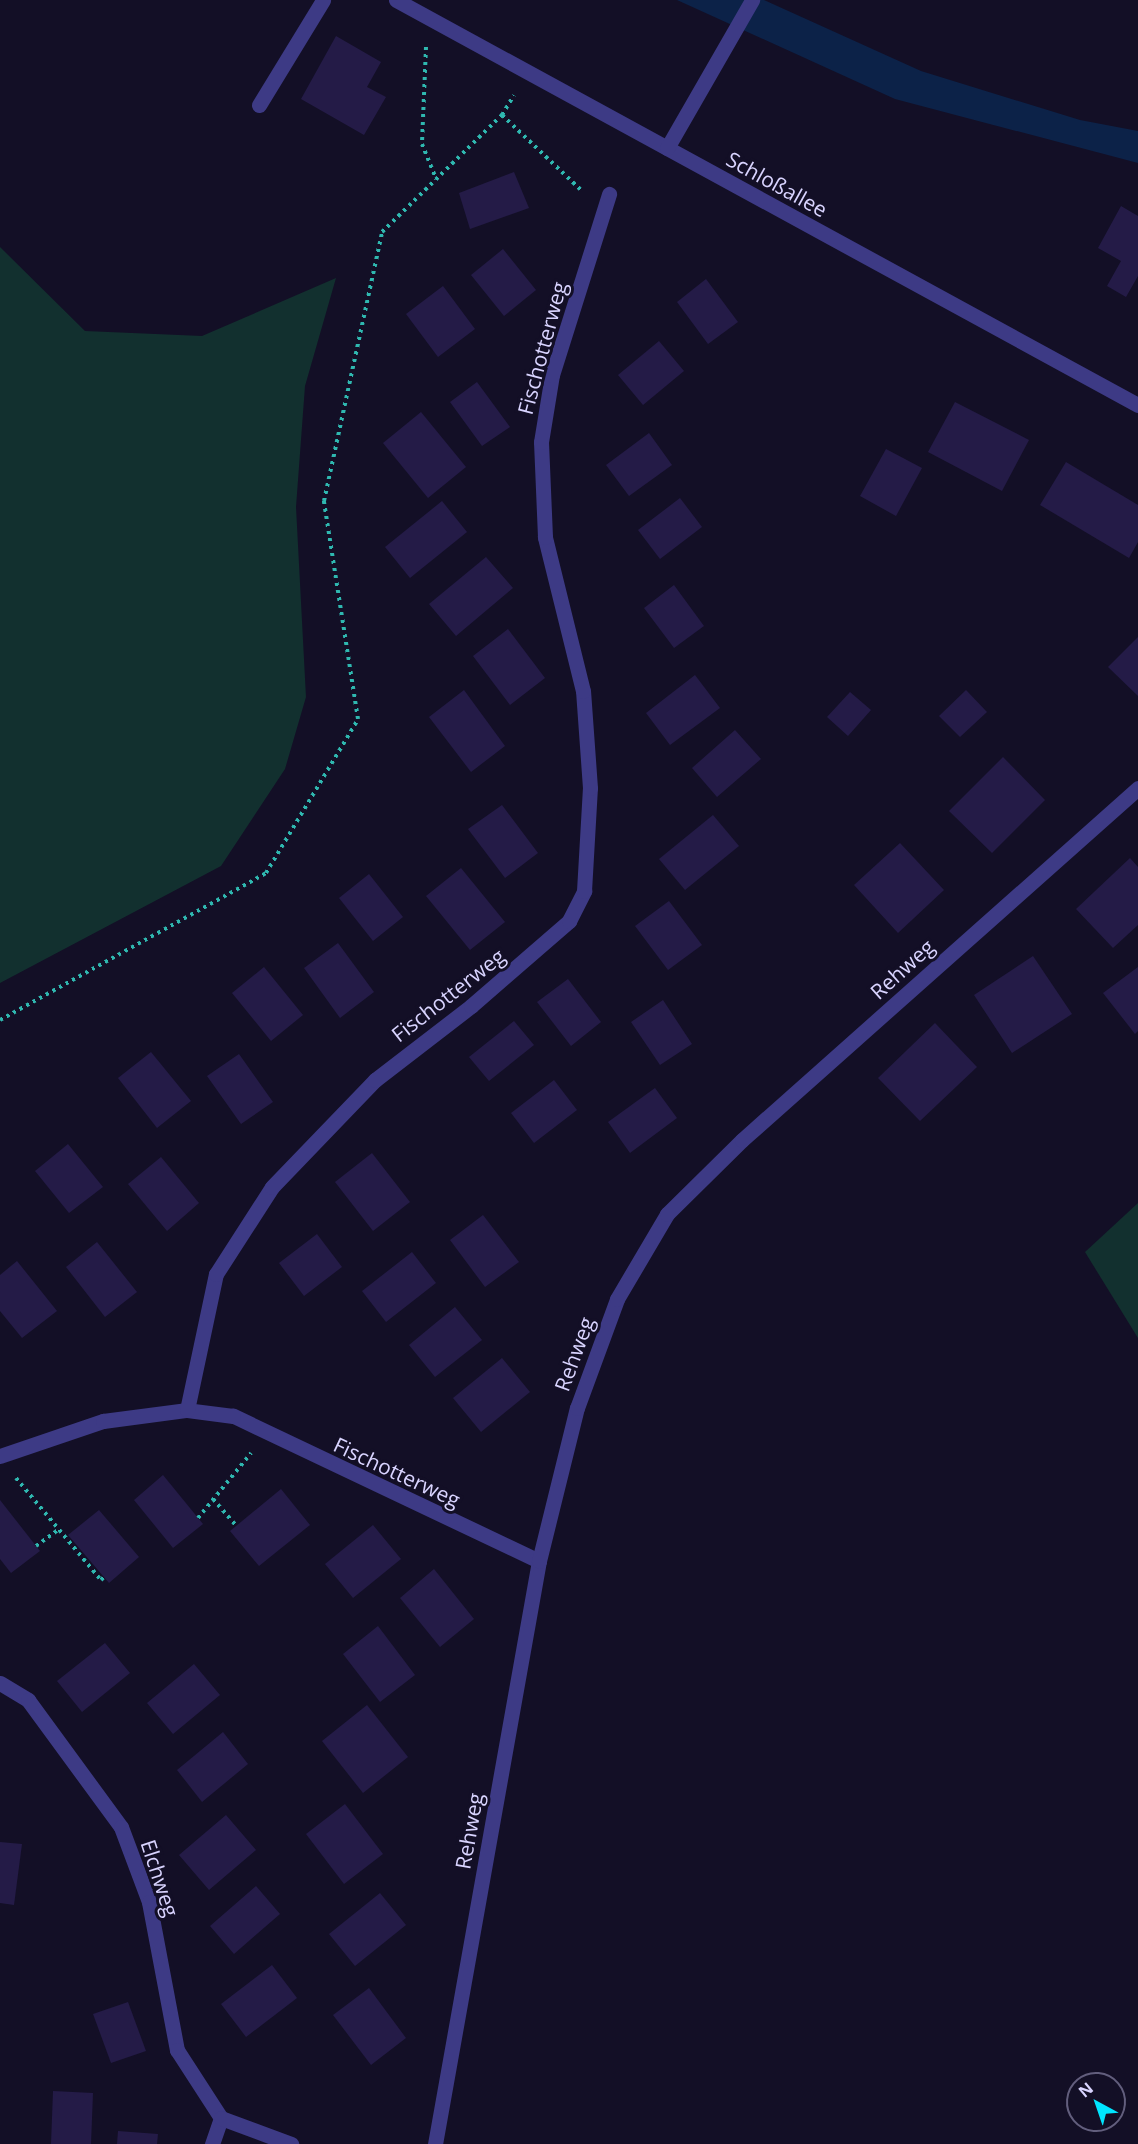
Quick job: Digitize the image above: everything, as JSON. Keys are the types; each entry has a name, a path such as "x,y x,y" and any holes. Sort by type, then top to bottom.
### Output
{"street":[{"path":"259,105 323,0"},
{"name":"Schloßallee","path":"396,0 530,69 592,109 1138,405"},
{"path":"667,148 752,0"},
{"name":"Fischotterweg","path":"539,1561 233,1416 187,1410 216,1274 272,1187 375,1080 471,1006 569,921 584,891 591,788 583,691 545,537 541,442 552,375 609,194"},
{"name":"Rehweg","path":"435,2144 539,1561 589,1375 617,1299 667,1214 742,1140 1138,788"},
{"path":"0,1456 103,1421 187,1410"},
{"name":"Elchweg","path":"0,1683 28,1700 121,1827 149,1902 177,2050 221,2118"},
{"path":"212,2144 221,2118 291,2144"}],"path":[{"path":"431,19 422,144 436,179"},
{"path":"0,1020 266,873 358,719 324,501 382,232 502,115 530,69"},
{"path":"502,115 603,211"},
{"path":"198,1518 268,1432"},
{"path":"11,1471 101,1580 104,1577"},
{"path":"213,1499 236,1525"},
{"path":"36,1546 59,1529"}],"green space":[{"path":"0,247 85,331 202,336 336,278 305,386 296,507 306,697 285,769 221,866 0,983"},
{"path":"1138,1203 1138,1338 1085,1252"}],"water":[{"path":"677,0 764,0 921,71 1080,120 1138,131 1138,163 895,99"}],"building":[{"path":"336,36 381,62 367,87 386,97 364,135 301,99"},
{"path":"514,172 529,208 470,229 459,193"},
{"path":"1121,206 1138,216 1138,276 1126,297 1107,286 1121,261 1098,248"},
{"path":"503,249 536,290 504,316 471,275"},
{"path":"706,279 738,322 708,344 677,302"},
{"path":"443,286 475,329 438,357 406,314"},
{"path":"659,341 684,371 643,405 618,375"},
{"path":"477,382 510,427 482,446 450,402"},
{"path":"955,402 1029,440 1002,491 928,452"},
{"path":"421,412 466,467 428,498 383,443"},
{"path":"649,433 672,465 629,496 606,465"},
{"path":"886,449 922,468 896,516 860,496"},
{"path":"1066,462 1138,505 1138,542 1129,558 1040,505"},
{"path":"680,498 702,527 660,559 638,530"},
{"path":"442,501 467,532 410,578 385,547"},
{"path":"486,557 513,588 456,636 429,604"},
{"path":"674,585 704,626 674,648 644,608"},
{"path":"508,629 545,678 510,705 473,656"},
{"path":"1138,637 1138,696 1108,667"},
{"path":"695,675 720,708 670,745 646,713"},
{"path":"464,690 505,746 471,772 429,717"},
{"path":"966,690 987,712 960,737 939,716"},
{"path":"850,692 871,710 848,736 827,717"},
{"path":"735,730 761,759 717,797 692,768"},
{"path":"1003,757 1045,800 992,853 949,811"},
{"path":"502,805 538,853 505,878 468,829"},
{"path":"713,815 739,846 685,890 659,859"},
{"path":"900,843 944,890 898,933 854,885"},
{"path":"1130,858 1138,867 1138,925 1113,948 1076,909"},
{"path":"461,868 505,922 470,950 426,896"},
{"path":"369,874 403,917 373,941 339,898"},
{"path":"669,901 702,945 668,970 635,926"},
{"path":"338,943 374,992 340,1018 304,968"},
{"path":"1033,956 1072,1014 1012,1053 974,995"},
{"path":"264,967 303,1015 271,1041 232,993"},
{"path":"1138,967 1138,1031 1135,1034 1103,993"},
{"path":"568,979 601,1022 571,1046 537,1002"},
{"path":"663,1000 692,1044 660,1065 631,1022"},
{"path":"514,1021 534,1045 489,1081 469,1057"},
{"path":"935,1023 977,1067 920,1121 878,1078"},
{"path":"151,1052 191,1101 157,1128 118,1078"},
{"path":"239,1054 273,1102 241,1124 207,1076"},
{"path":"554,1080 577,1110 534,1143 511,1113"},
{"path":"655,1088 677,1118 630,1153 608,1122"},
{"path":"68,1144 103,1187 69,1213 35,1171"},
{"path":"372,1153 410,1202 373,1231 335,1182"},
{"path":"161,1157 199,1203 167,1231 128,1184"},
{"path":"483,1215 519,1262 485,1287 450,1240"},
{"path":"317,1234 342,1267 304,1296 279,1263"},
{"path":"97,1242 137,1292 105,1317 66,1267"},
{"path":"412,1252 436,1283 386,1322 362,1291"},
{"path":"17,1261 57,1311 22,1338 0,1311 0,1275"},
{"path":"455,1307 482,1340 435,1377 409,1345"},
{"path":"502,1358 530,1392 481,1432 453,1398"},
{"path":"163,1475 203,1524 173,1548 134,1500"},
{"path":"281,1489 310,1525 259,1566 230,1531"},
{"path":"0,1500 40,1551 11,1573 0,1559"},
{"path":"99,1510 139,1557 109,1583 68,1535"},
{"path":"373,1525 401,1559 353,1598 325,1564"},
{"path":"434,1569 474,1619 440,1647 400,1598"},
{"path":"378,1626 415,1675 380,1702 343,1654"},
{"path":"105,1643 130,1673 82,1712 57,1681"},
{"path":"194,1664 220,1695 173,1734 147,1703"},
{"path":"367,1705 408,1757 363,1793 322,1741"},
{"path":"223,1732 248,1764 202,1802 177,1770"},
{"path":"345,1804 383,1854 344,1884 306,1834"},
{"path":"226,1815 256,1850 209,1890 179,1855"},
{"path":"0,1842 22,1844 14,1905 0,1903"},
{"path":"256,1886 280,1914 234,1954 210,1926"},
{"path":"380,1893 406,1925 355,1966 329,1934"},
{"path":"272,1965 297,1998 246,2037 221,2004"},
{"path":"369,1988 406,2038 371,2065 333,2015"},
{"path":"128,2002 146,2051 111,2063 93,2014"},
{"path":"53,2091 93,2093 91,2144 51,2144"},
{"path":"118,2131 158,2134 157,2144 117,2144"}]}
